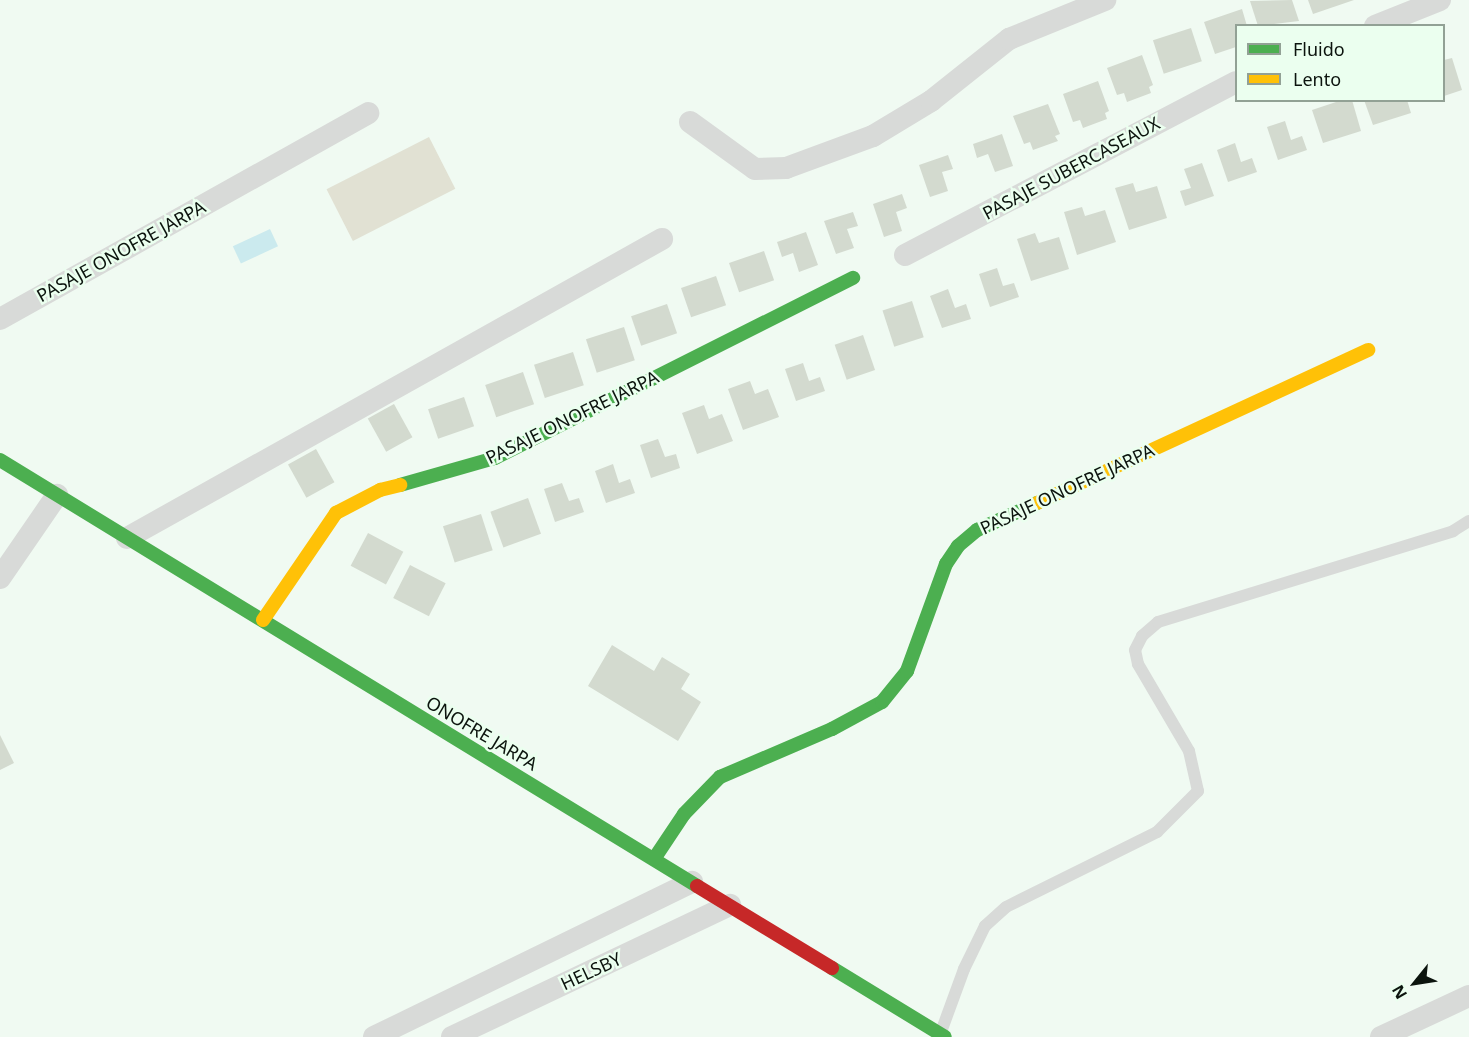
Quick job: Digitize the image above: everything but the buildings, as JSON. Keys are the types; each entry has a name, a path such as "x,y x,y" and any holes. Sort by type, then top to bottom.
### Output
{"street":[{"path":"690,122 755,169 786,168 873,136 932,102 1009,39 1105,0"},
{"path":"1380,24 1440,0"},
{"name":"PASAJE SUBERCASEAUX","path":"905,255 1235,83"},
{"name":"PASAJE ONOFRE JARPA","path":"0,319 368,113"},
{"path":"127,538 662,239"},
{"name":"PASAJE ONOFRE JARPA","path":"263,620 336,513 380,490 495,458 853,278"},
{"name":"PASAJE ONOFRE JARPA","path":"654,859 684,814 720,777 882,702 907,671 946,564 958,546 977,530 1368,350"},
{"name":"ONOFRE JARPA","path":"0,460 943,1036"},
{"path":"0,578 57,495"},
{"path":"374,1037 692,882"},
{"name":"HELSBY","path":"452,1037 730,905"},
{"path":"1381,1037 1469,996"}],"lane":[{"path":"943,1036 964,969 985,926 1006,907 1157,832 1198,791 1188,750 1137,664 1135,650 1142,636 1158,622 1453,531 1469,521"}],"shaded area":[{"path":"429,137 455,189 353,241 327,189"}],"water":[{"path":"270,229 278,246 241,264 233,246"}],"traffic: fast":[{"path":"400,485 495,458 853,278"},
{"path":"0,460 697,886"},
{"path":"654,859 684,814 720,777 832,729 882,702 907,671 946,564 958,546 977,530 1037,503"},
{"path":"832,968 945,1037"}],"traffic: slow":[{"path":"1037,503 1368,350"},
{"path":"263,620 336,513 380,490 400,485"}],"traffic: jam":[{"path":"697,886 832,968"}]}
